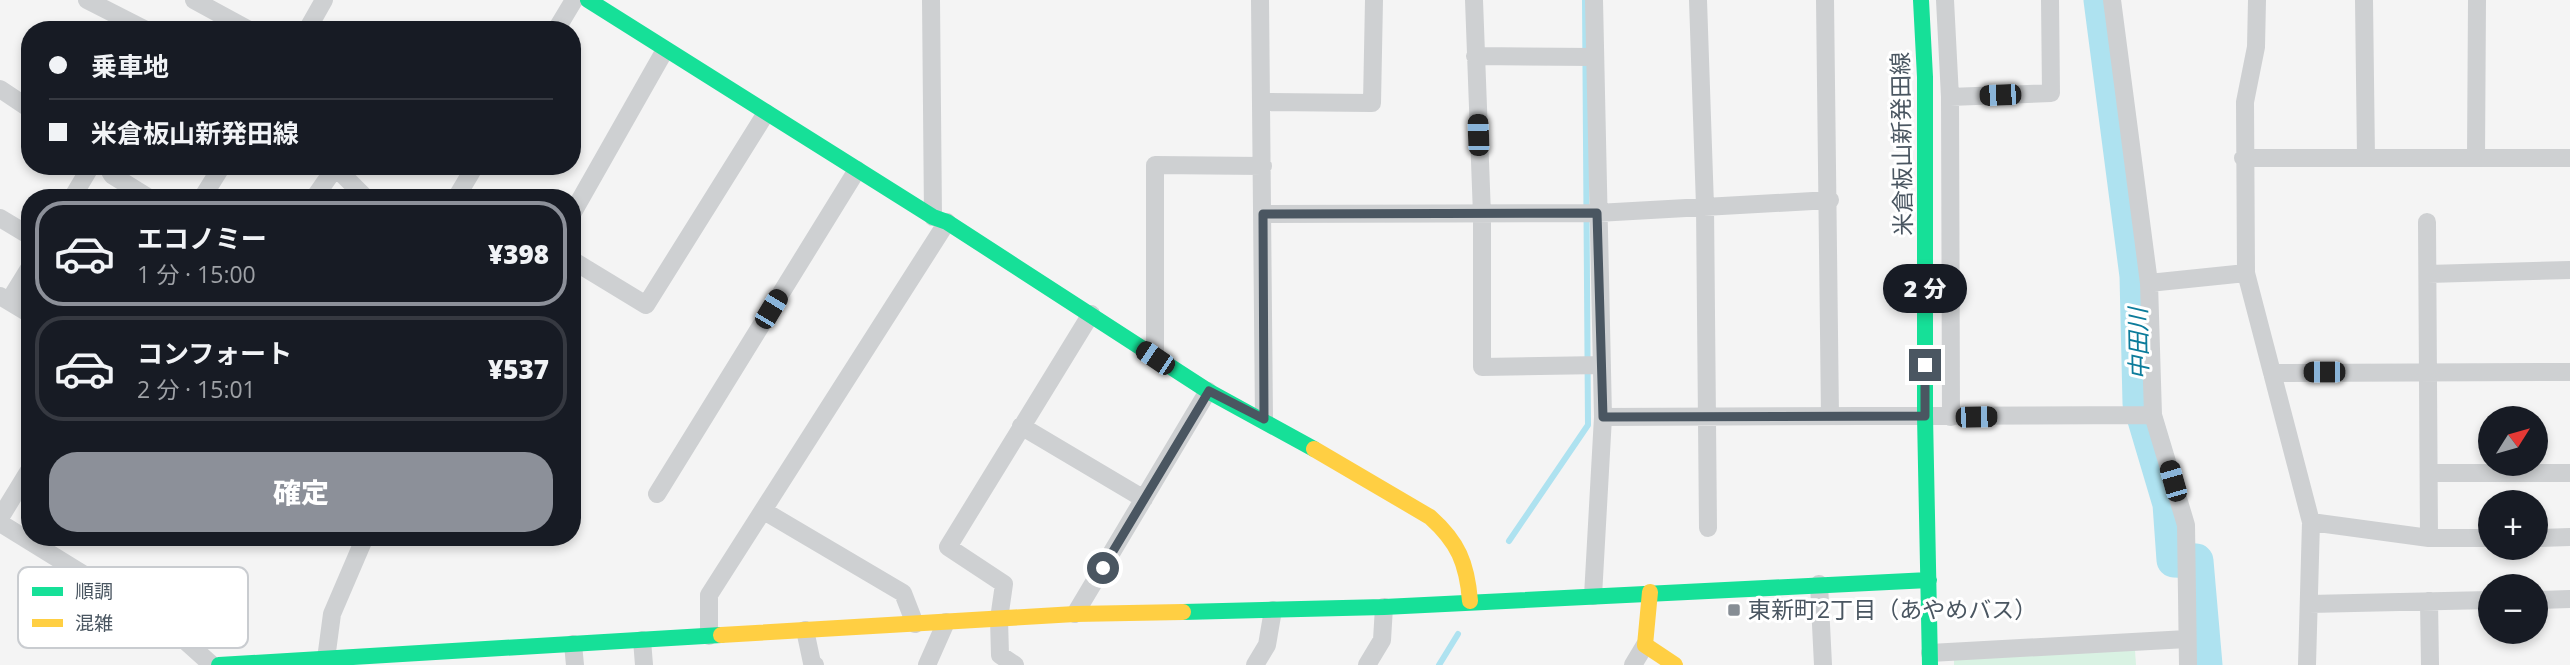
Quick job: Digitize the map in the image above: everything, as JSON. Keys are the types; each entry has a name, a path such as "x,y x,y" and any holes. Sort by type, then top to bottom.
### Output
{"street":[{"path":"87,0 128,21"},
{"path":"195,0 233,21"},
{"path":"312,21 324,0"},
{"path":"561,21 574,0"},
{"path":"588,0 1091,314 1155,358 1430,517 1453,537 1468,562 1470,601"},
{"path":"709,636 709,595 764,511 940,220 931,0"},
{"path":"1260,0 1264,419"},
{"path":"1263,102 1372,103 1374,0"},
{"path":"1474,0 1482,215 1482,367 1602,365"},
{"path":"1593,596 1603,417 1594,0"},
{"path":"1698,0 1704,206 1707,528"},
{"path":"1825,0 1830,200 1830,416"},
{"name":"米倉板山新発田線","path":"1921,0 1930,659"},
{"path":"1945,0 1950,97 1951,417"},
{"path":"1950,97 2051,93 2050,0"},
{"path":"2112,0 2149,283 2153,415 2186,525 2188,665"},
{"path":"2257,0 2256,47 2245,102 2243,158 2246,273 2311,522 2307,665"},
{"path":"2364,0 2366,158"},
{"path":"2476,158 2477,0"},
{"path":"581,198 665,50"},
{"path":"1475,55 1594,57"},
{"path":"0,89 21,103"},
{"path":"581,265 646,305 766,113"},
{"path":"2243,158 2570,158"},
{"path":"1155,358 1155,165 1263,166"},
{"path":"657,494 857,170"},
{"path":"112,175 135,189"},
{"path":"342,175 357,189"},
{"path":"1263,214 1597,213 1830,200"},
{"path":"0,218 21,231"},
{"path":"2427,222 2429,538"},
{"path":"2428,274 2570,270"},
{"path":"2149,283 2246,273"},
{"path":"21,278 4,299 21,309"},
{"path":"1015,665 1000,655 999,619 1004,584 948,547 1091,314"},
{"path":"2272,373 2570,372"},
{"path":"1075,614 1209,391"},
{"path":"1603,417 2153,415"},
{"path":"1021,426 1144,499"},
{"path":"2429,473 2570,473"},
{"path":"21,484 0,520 21,533"},
{"path":"764,511 903,593 915,624"},
{"path":"2311,522 2429,538 2478,538"},
{"path":"2548,538 2570,537"},
{"path":"41,546 74,567"},
{"path":"326,659 332,614 361,546"},
{"path":"219,665 326,659 365,661 573,644 1075,614 1384,607 1930,580"},
{"path":"1819,584 1823,665"},
{"path":"1633,665 1644,645 1650,592"},
{"path":"2548,600 2570,599"},
{"path":"2309,604 2478,600"},
{"path":"2429,601 2430,665"},
{"path":"1367,665 1382,640 1384,607"},
{"path":"1255,665 1267,645 1273,610"},
{"path":"927,665 946,622"},
{"path":"805,630 812,663 815,665"},
{"path":"1930,659 2187,639"},
{"path":"642,640 644,665"},
{"path":"573,644 575,665"},
{"path":"1644,645 1675,665"},
{"path":"193,648 212,665"}],"green space":[{"path":"2135,650 2136,665 1954,665 1954,660"}],"waterway":[{"path":"1509,541 1588,425 1585,0"},
{"name":"中田川","path":"2101,0 2137,276 2140,403 2170,504 2174,560 2196,561 2205,665"},
{"path":"1439,665 1458,634"}],"traffic: fast":[{"path":"588,0 933,217 947,222 1208,391 1314,449"},
{"path":"1921,0 1925,77 1925,416 1930,665"},
{"path":"1183,612 1384,607 1929,580"},
{"path":"219,665 721,635"}],"traffic: slow":[{"path":"1314,449 1430,517 1440,526 1459,554 1470,601"},
{"path":"1650,592 1645,645 1675,665"},
{"path":"721,635 1075,614 1183,612"}],"place":[{"name":"東新町2丁目（あやめバス）","path":"1734,610"}],"route":[{"path":"1103,568 1209,391 1264,419 1263,214 1597,213 1603,417 1925,416 1925,365"}]}
